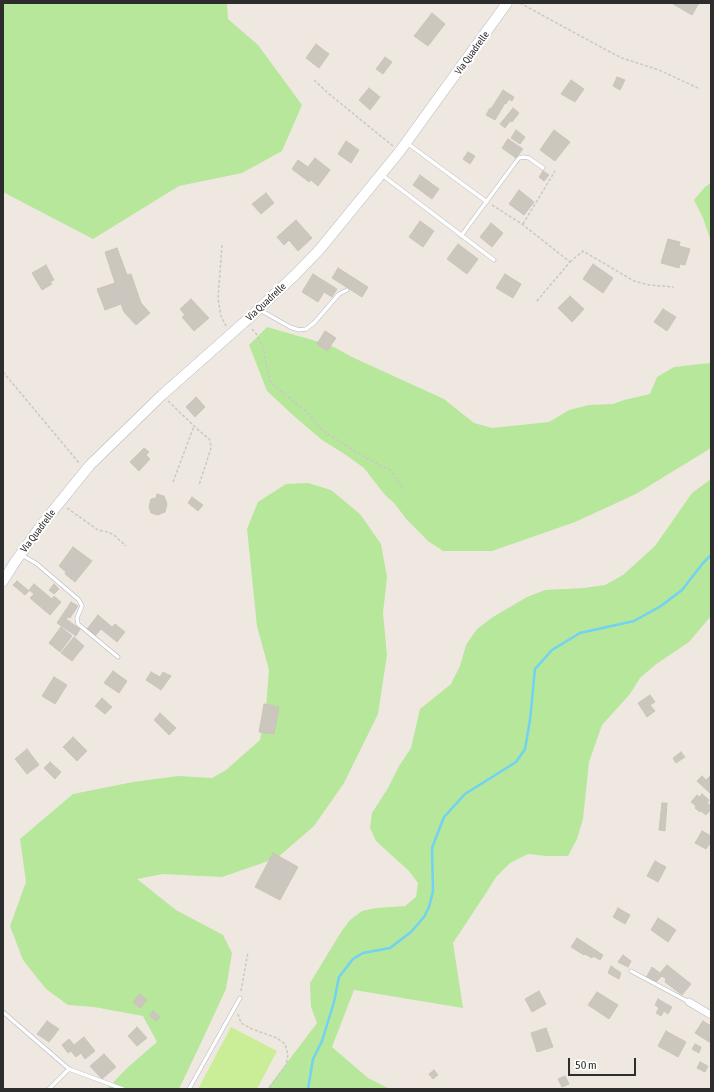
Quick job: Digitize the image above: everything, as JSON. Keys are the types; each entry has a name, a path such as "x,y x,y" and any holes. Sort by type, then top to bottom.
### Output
{"street":[{"name":"Via Quadrelle","path":"3,581 20,554 85,471 162,395 245,322 320,249 382,175 508,3"},
{"path":"689,1002 711,1015"}],"lane":[{"path":"406,142 487,202"},
{"path":"461,236 519,158 529,158 543,168"},
{"path":"382,175 494,260"},
{"path":"259,309 290,327 298,330 306,329 314,323 339,294 348,290"},
{"path":"20,554 37,564 79,600 82,606 77,618 78,624 118,657"},
{"path":"631,971 689,1002"},
{"path":"189,1089 240,998"},
{"path":"3,1012 69,1069 123,1089"},
{"path":"49,1089 69,1069"}],"path":[{"path":"520,3 622,58 659,70 698,88"},
{"path":"314,80 328,94 400,151"},
{"path":"522,224 555,171"},
{"path":"487,202 522,224 570,262"},
{"path":"222,245 218,305 221,316 231,334"},
{"path":"536,302 570,262 583,251 634,281 648,285 674,287"},
{"path":"245,322 258,336 264,352 270,383 307,412 322,430 359,454 390,470 402,487"},
{"path":"3,372 85,471"},
{"path":"162,395 210,440 211,448 199,485"},
{"path":"173,482 194,426"},
{"path":"59,503 96,528 114,535 126,546"},
{"path":"248,952 238,1012 241,1023 252,1029 277,1038 285,1044 288,1056 286,1065 269,1089"}],"green space":[{"path":"3,3 227,3 228,19 258,45 302,105 282,151 242,173 179,186 93,239 3,192"},
{"path":"711,183 711,241 703,218 694,200 705,187"},
{"path":"267,327 330,345 354,358 444,399 474,423 492,428 549,422 569,410 589,405 613,404 650,394 657,377 674,367 711,362 711,448 636,494 575,522 492,551 443,551 428,541 407,520 364,468 322,440 267,391 249,345"},
{"path":"711,479 711,616 689,642 655,665 640,678 630,694 602,725 589,762 583,819 577,839 568,856 528,854 510,863 496,877 453,943 463,1008 354,990 332,1047 368,1078 390,1089 267,1089 317,1023 311,1007 310,983 350,920 362,911 376,908 405,906 416,897 418,883 409,871 376,841 370,828 372,813 411,748 420,709 451,684 460,666 466,645 477,629 493,617 527,597 545,590 584,588 605,585 623,575 655,546 692,493"},
{"path":"308,483 331,490 360,514 381,544 387,577 383,613 387,655 378,714 344,783 314,826 277,858 222,877 163,874 137,879 176,910 223,935 232,953 226,989 179,1089 107,1089 127,1068 157,1042 143,1016 94,1007 68,1005 46,989 23,960 10,926 26,882 20,839 73,794 133,782 178,776 212,778 226,770 260,740 266,707 269,670 257,626 247,529 258,502 286,484"},
{"path":"231,1027 277,1051 257,1089 198,1089"}],"building":[{"path":"673,3 699,3 692,15"},
{"path":"432,13 445,24 428,46 414,36"},
{"path":"316,44 329,54 319,68 306,58"},
{"path":"385,57 392,62 383,74 376,69"},
{"path":"617,77 625,80 620,90 613,86"},
{"path":"571,80 584,89 575,102 561,94"},
{"path":"369,88 380,97 370,110 359,100"},
{"path":"503,90 514,97 512,101 509,99 506,104 505,103 495,120 486,115"},
{"path":"513,108 519,113 505,128 500,124"},
{"path":"516,130 525,137 520,144 511,138"},
{"path":"554,130 570,142 555,161 540,150"},
{"path":"508,139 523,149 516,158 502,148"},
{"path":"346,141 359,150 351,163 338,154"},
{"path":"468,152 475,156 470,164 463,159"},
{"path":"315,158 330,170 318,186 311,180 309,182 292,169 298,160 308,167"},
{"path":"543,171 549,175 544,181 539,177"},
{"path":"420,175 439,189 432,199 413,185"},
{"path":"519,190 534,202 524,215 509,204"},
{"path":"266,193 274,203 261,214 252,204"},
{"path":"296,220 312,238 298,251 289,240 284,245 277,237"},
{"path":"420,221 434,231 423,247 409,237"},
{"path":"491,223 503,233 492,247 480,237"},
{"path":"668,239 680,242 679,246 690,249 685,265 680,264 679,268 661,263"},
{"path":"458,244 478,259 467,274 447,259"},
{"path":"117,248 127,275 131,274 141,303 150,313 136,325 124,312 121,304 105,310 97,289 115,283 105,252"},
{"path":"593,264 613,278 603,293 583,279"},
{"path":"46,265 54,280 50,282 52,284 42,290 32,273"},
{"path":"338,268 368,287 362,297 332,278"},
{"path":"313,274 337,289 332,297 324,292 318,302 302,292"},
{"path":"505,274 521,284 513,298 496,288"},
{"path":"570,296 584,309 572,322 558,308"},
{"path":"191,299 209,318 194,331 182,317 185,315 180,309"},
{"path":"663,309 676,317 667,331 654,322"},
{"path":"325,331 336,338 327,351 317,344"},
{"path":"196,397 205,407 195,417 186,407"},
{"path":"144,448 149,452 146,455 150,459 139,471 130,462"},
{"path":"157,494 164,496 167,504 165,512 158,515 151,513 149,507 151,499 156,498"},
{"path":"192,497 203,505 198,511 188,503"},
{"path":"73,547 92,561 75,582 65,574 66,572 59,566"},
{"path":"17,581 29,591 25,595 13,585"},
{"path":"34,584 52,599 54,596 61,602 50,615 30,598 34,594 29,590"},
{"path":"54,584 59,589 54,594 49,590"},
{"path":"71,602 78,606 70,618 63,614"},
{"path":"63,614 68,617 66,619 80,629 76,636 57,623"},
{"path":"98,615 112,627 115,624 125,632 117,642 101,629 95,636 87,629"},
{"path":"61,627 72,636 60,652 49,643"},
{"path":"74,637 84,646 72,661 61,653"},
{"path":"113,671 127,681 119,693 104,683"},
{"path":"151,672 160,677 163,672 171,676 161,690 146,680"},
{"path":"54,677 67,685 55,704 42,696"},
{"path":"650,695 655,702 650,705 655,711 647,717 638,703"},
{"path":"102,698 112,707 105,714 95,706"},
{"path":"264,704 279,707 274,734 259,732"},
{"path":"160,713 176,728 169,735 154,720"},
{"path":"73,737 87,751 77,761 63,747"},
{"path":"27,749 39,765 27,774 15,759"},
{"path":"681,752 685,757 676,763 673,758"},
{"path":"50,762 61,772 55,779 44,768"},
{"path":"702,776 706,780 710,776 711,777 711,794 697,781"},
{"path":"702,794 709,800 707,803 711,806 711,809 706,815 695,808 696,806 691,802 697,795 700,797"},
{"path":"662,803 667,803 665,831 659,830"},
{"path":"702,831 711,836 711,842 706,849 695,843"},
{"path":"273,853 298,867 280,900 255,887"},
{"path":"655,861 666,867 658,882 647,876"},
{"path":"618,908 630,915 625,924 613,917"},
{"path":"658,918 676,930 668,942 651,930"},
{"path":"577,938 603,955 600,960 593,956 592,958 585,954 584,955 571,947"},
{"path":"623,955 631,961 628,967 618,962"},
{"path":"667,965 691,984 682,995 665,982 666,979 662,976 656,982 646,978 652,967 660,973"},
{"path":"611,966 621,973 619,979 608,973"},
{"path":"539,991 546,1004 532,1012 525,999"},
{"path":"597,992 618,1005 609,1019 588,1005"},
{"path":"140,994 147,1000 140,1008 133,1002"},
{"path":"658,999 672,1007 668,1014 664,1011 661,1016 656,1013 659,1008 655,1005"},
{"path":"153,1011 160,1017 156,1021 149,1015"},
{"path":"47,1021 59,1029 49,1042 37,1034"},
{"path":"703,1021 711,1026 711,1043 695,1033"},
{"path":"137,1027 147,1038 137,1046 128,1036"},
{"path":"546,1028 553,1047 537,1052 531,1033"},
{"path":"666,1031 686,1042 678,1057 658,1046"},
{"path":"84,1037 95,1051 85,1059 81,1053 76,1057 71,1051 68,1053 62,1045 69,1039 74,1045"},
{"path":"695,1044 701,1047 699,1053 692,1049"},
{"path":"104,1054 116,1067 102,1079 90,1066"},
{"path":"700,1062 708,1066 705,1072 697,1068"},
{"path":"434,1070 438,1075 433,1079 429,1074"},
{"path":"565,1076 569,1084 562,1087 558,1079"}],"waterway":[{"path":"308,1089 313,1059 322,1041 334,1002 339,977 353,959 363,953 390,948 411,932 424,917 429,907 433,891 432,848 444,817 465,794 516,762 525,749 530,720 535,669 552,650 580,633 634,621 661,606 682,590 711,555"}]}
